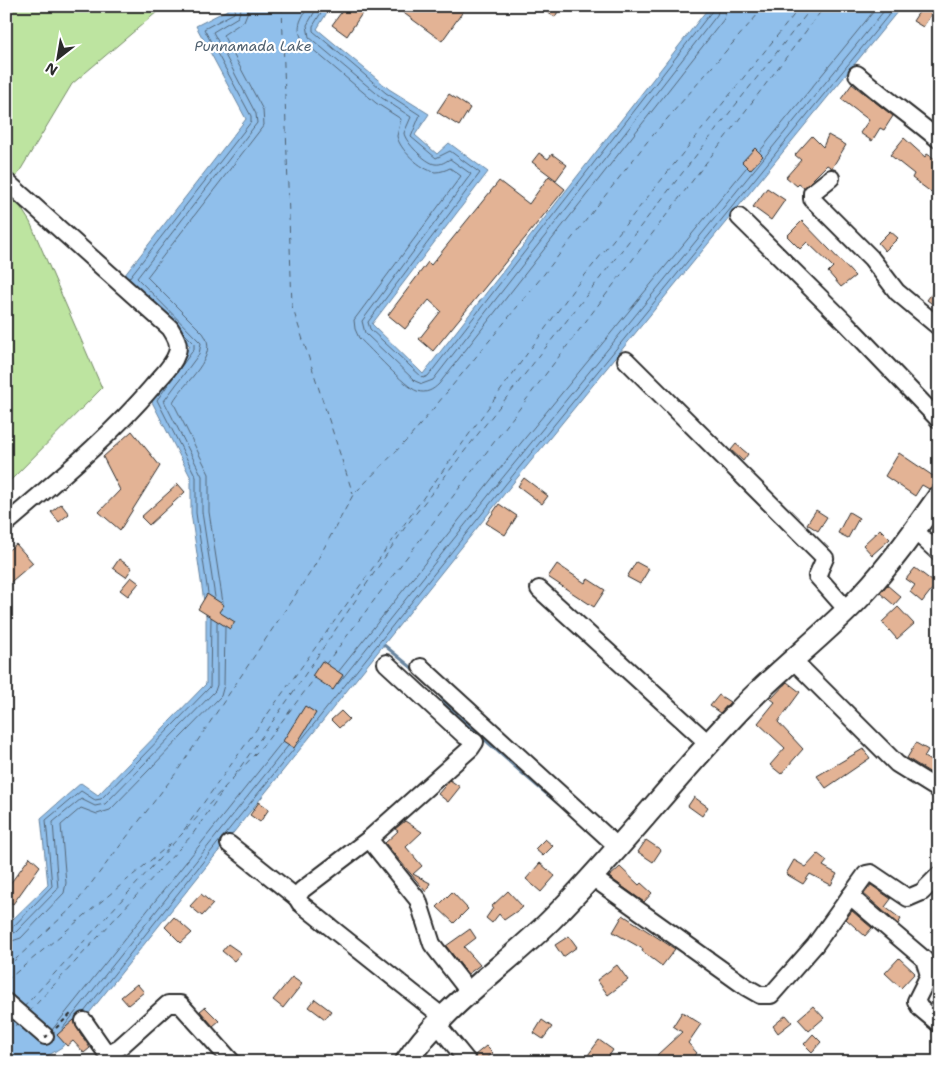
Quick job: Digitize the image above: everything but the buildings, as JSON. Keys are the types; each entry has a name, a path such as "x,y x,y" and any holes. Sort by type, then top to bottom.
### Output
{"main road":[{"path":"406,1062 440,1020 523,948 592,877 738,712 846,610 898,554 939,496"}],"street":[{"path":"857,74 878,93 912,117 939,140"},
{"path":"831,178 812,193 812,199 872,258 897,292 939,326"},
{"path":"6,181 170,328 178,341 178,352 171,364 129,415 40,497 6,524"},
{"path":"739,217 846,322 939,420"},
{"path":"626,360 825,558 817,576 846,610"},
{"path":"915,531 939,554"},
{"path":"539,589 709,744"},
{"path":"794,661 897,764 939,790"},
{"path":"297,898 302,890 368,839 471,748 475,742 465,736 386,663"},
{"path":"421,667 618,847"},
{"path":"368,839 418,900 432,944 470,992"},
{"path":"229,844 297,898 300,903 440,1020 468,1062"},
{"path":"592,877 760,995 772,995 814,944 866,874 871,873 908,898 922,892 939,875"},
{"path":"850,896 924,959 929,975 916,1001 920,1008 939,1024"},
{"path":"6,1002 46,1036"},
{"path":"84,1021 107,1054 120,1047 168,1004 180,1004 232,1062"}],"path":[{"path":"46,1036 75,1011 84,1021"}],"green space":[{"path":"6,6 164,6 72,84 9,189 30,222 102,388 6,485"}],"water":[{"name":"Punnamada Lake","path":"235,6 331,6 317,29 389,89 429,114 415,135 437,154 449,143 488,172 372,324 423,374 710,6 902,6 509,488 62,1047 38,1062 6,1062 6,926 48,885 41,818 81,783 98,795 206,684 206,615 191,513 191,478 151,400 190,346 121,280 246,119 196,26"}],"waterway":[{"path":"384,645 417,672"},
{"path":"439,693 454,712 564,808"}],"ferry route":[{"path":"282,6 292,306 353,494"},
{"path":"6,968 73,907 176,773 312,570 353,495 410,437 541,278 647,142 765,6"},
{"path":"184,830 573,290 801,6"},
{"path":"234,776 406,526 813,6"},
{"path":"325,665 825,6"},
{"path":"23,1008 266,742 315,678"},
{"path":"29,1012 192,835 225,788"},
{"path":"6,981 175,840"},
{"path":"6,1024 13,1018"},
{"path":"6,1032 17,1024"}]}
